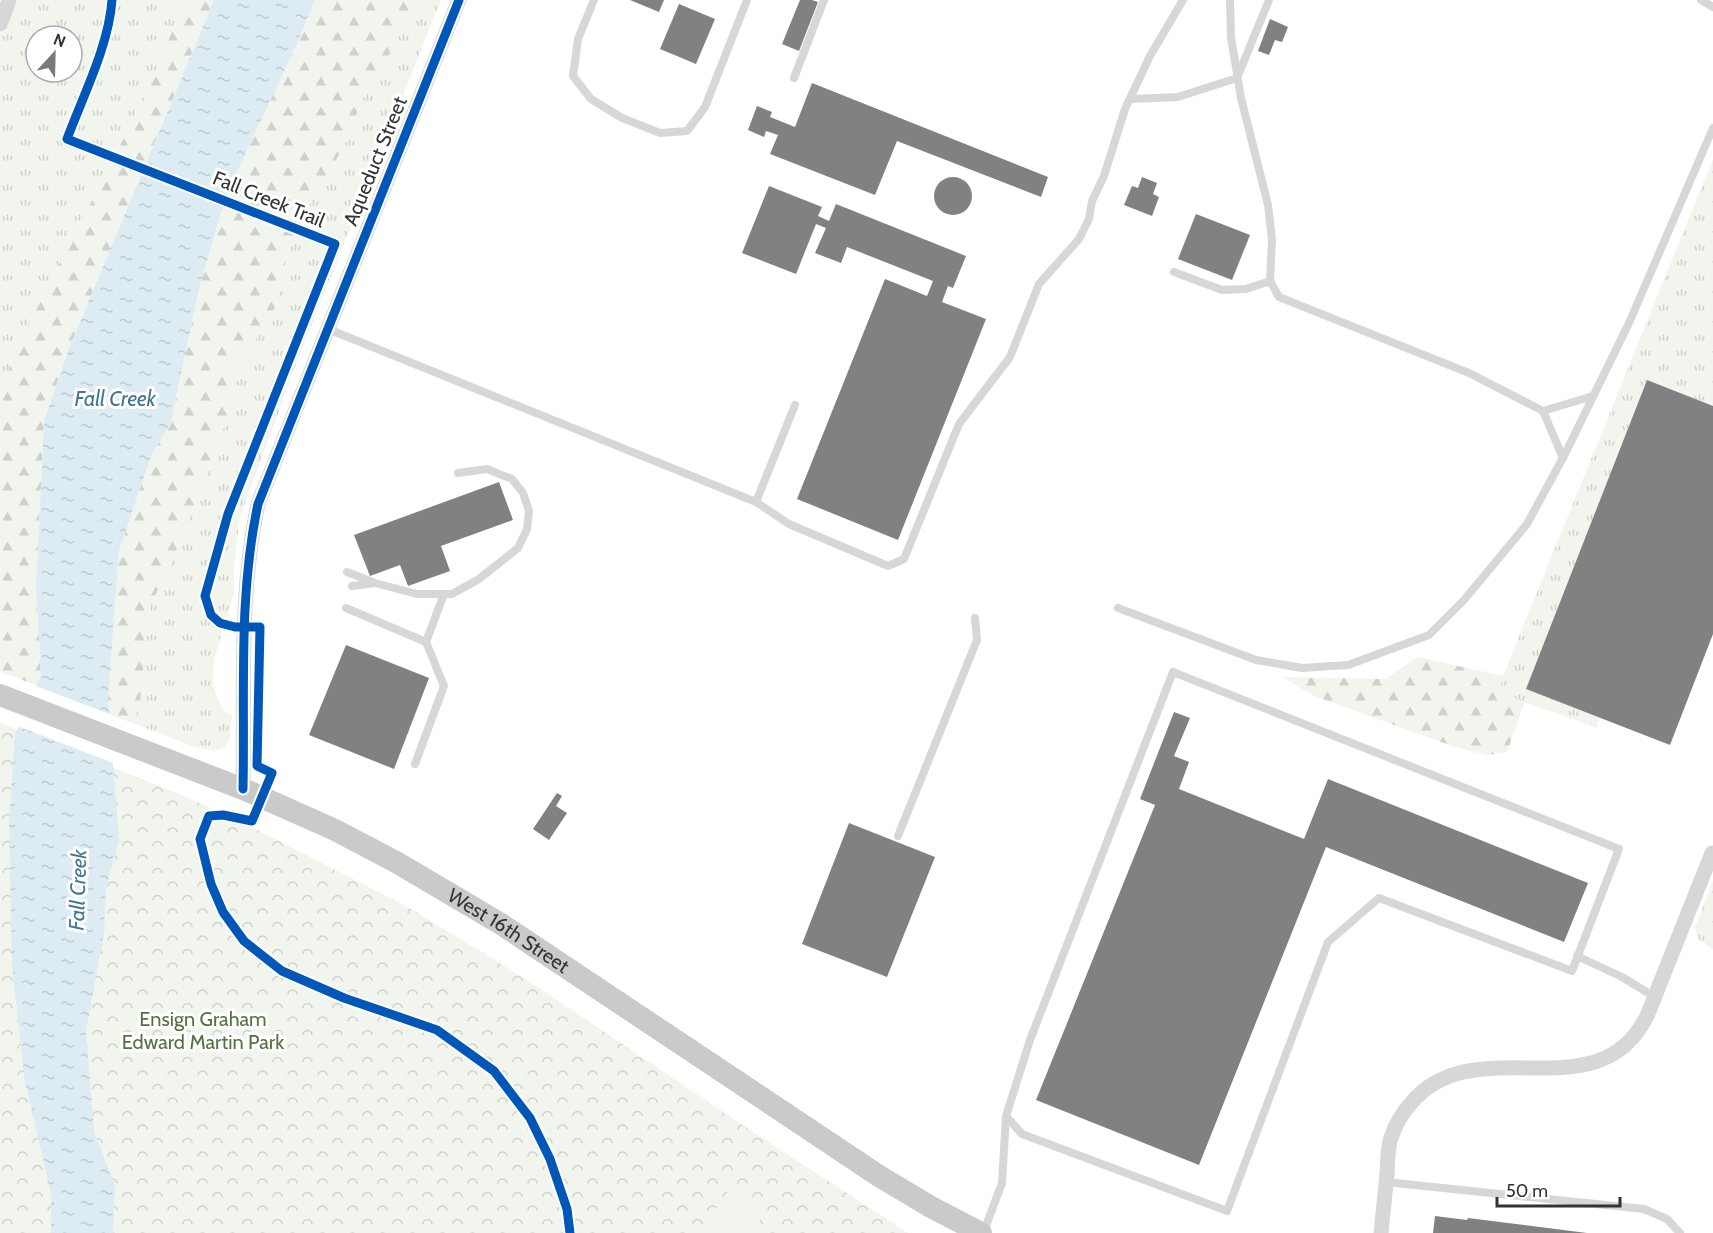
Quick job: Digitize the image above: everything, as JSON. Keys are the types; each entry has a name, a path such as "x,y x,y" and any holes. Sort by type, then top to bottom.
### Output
{"main road":[{"name":"West 16th Street","path":"0,694 243,789 335,830 375,851 484,913 879,1176 982,1233"}],"street":[{"path":"0,24 9,0"},
{"name":"Aqueduct Street","path":"243,789 245,627 253,529 258,504 459,0"},
{"path":"1381,1233 1389,1150 1394,1131 1408,1106 1427,1088 1452,1075 1468,1070 1566,1068 1594,1063 1621,1048 1643,1024 1712,852"}],"lane":[{"path":"594,0 578,39 573,76 591,99 622,118 660,133 687,131 705,107 747,0"},
{"path":"794,78 824,0"},
{"path":"328,329 756,502 789,524 888,566 904,559 959,424 1010,357 1039,284 1078,239 1089,219 1092,201 1104,176 1130,99 1150,56 1183,0"},
{"path":"1230,0 1231,37 1241,98 1268,205 1272,240 1270,281 1279,297 1469,373 1543,411 1563,458"},
{"path":"1238,78 1269,0"},
{"path":"1701,0 1713,8"},
{"path":"1130,99 1178,97 1238,78"},
{"path":"1118,608 1256,660 1302,668 1348,665 1429,636 1464,600 1527,524 1563,458 1629,323 1713,128"},
{"path":"1173,272 1222,290 1246,289 1270,281"},
{"path":"1543,411 1593,396"},
{"path":"756,502 795,405"},
{"path":"347,572 375,583 417,594 452,594 479,579 518,548 527,529 529,511 523,493 512,479 487,470 458,473"},
{"path":"352,586 375,583"},
{"path":"415,764 444,686 426,642 444,594"},
{"path":"346,608 426,642"},
{"path":"897,836 977,640 975,618"},
{"path":"982,1233 1002,1183 1006,1116 1030,1040 1173,672 1619,849 1572,971 1379,898 1328,942 1227,1211 1023,1134 1006,1116"},
{"path":"1577,956 1622,977 1655,997"},
{"path":"1386,1182 1644,1209 1667,1219 1680,1233"}],"green space":[{"path":"13,0 185,0 125,136 14,353 0,395 0,35"},
{"path":"185,0 214,0 70,346 44,420 36,589 41,674 36,685 0,672 0,395 14,353 125,136"},
{"path":"315,0 420,0 363,98 343,148 309,205 287,255 276,306 246,355 233,362 226,372 234,401 174,557 151,604 145,642 140,705 133,723 109,715 108,699 119,551 151,456 171,422 198,293 219,219 236,174"},
{"path":"420,0 441,0 297,362 240,517 234,566 234,594 214,659 213,680 216,695 224,711 232,716 230,739 225,747 214,751 192,746 133,723 140,705 145,642 151,604 174,557 234,401 226,372 233,362 246,355 276,306 287,255 309,205 343,148 363,98"},
{"path":"1713,159 1713,406 1646,381 1526,689 1600,718 1596,727 1498,693"},
{"path":"1418,657 1503,676 1499,693 1525,701 1507,752 1487,755 1455,747 1314,696 1282,677 1385,679"},
{"name":"Ensign Graham Edward Martin Park","path":"0,723 172,791 238,820 406,906 527,980 908,1233 0,1233"},
{"path":"1713,881 1713,950 1697,938 1695,927"},
{"path":"729,1190 764,1214 755,1228 762,1233 699,1233"}],"water":[{"name":"Fall Creek","path":"214,0 315,0 236,174 219,219 198,293 171,422 151,456 119,551 108,699 119,840 106,888 104,933 86,1032 94,1132 115,1186 113,1233 51,1233 51,1192 25,1082 12,966 9,821 15,734 41,674 36,589 44,420 70,346"}],"pier":[{"path":"33,685 112,715 116,764 17,726"}],"building":[{"path":"630,0 664,0 659,12"},
{"path":"800,0 818,2 799,51 782,44"},
{"path":"679,4 715,19 696,64 660,49"},
{"path":"1270,19 1288,27 1282,42 1275,40 1269,55 1258,51"},
{"path":"812,83 1048,177 1041,197 897,141 875,195 770,154 778,135 766,131 764,137 748,130 757,106 772,112 770,117 795,127"},
{"path":"953,177 966,183 972,196 966,209 953,215 940,209 934,196 940,183"},
{"path":"1142,177 1157,183 1153,194 1159,197 1152,216 1124,205 1132,186 1138,188"},
{"path":"769,186 822,207 818,216 829,221 836,204 966,256 953,288 948,286 942,302 986,319 898,540 797,499 885,279 927,296 933,281 847,247 841,263 815,253 826,228 816,224 796,274 742,253"},
{"path":"1196,214 1250,235 1232,280 1178,259"},
{"path":"1647,380 1713,406 1713,634 1670,745 1526,689"},
{"path":"499,482 513,520 441,546 450,571 408,586 400,565 370,576 354,535"},
{"path":"346,645 429,678 394,769 309,735"},
{"path":"1174,712 1190,718 1174,756 1189,762 1179,789 1304,839 1328,779 1588,883 1564,942 1326,847 1199,1165 1036,1100 1155,805 1140,799"},
{"path":"557,793 562,796 556,806 567,813 549,840 533,829"},
{"path":"849,823 935,857 887,977 802,944"},
{"path":"1435,1216 1467,1220 1468,1218 1587,1233 1433,1233"}],"cycle path":[{"name":"Fall Creek Trail","path":"112,0 101,52 67,139 335,244 228,514 205,596 211,615 220,623 235,627 260,627 257,766 272,773 252,821 223,815 209,816 200,839 211,884 223,912 244,941 282,971 344,998 437,1030 494,1071 530,1118 550,1159 567,1209 570,1233"},
{"path":"243,789 245,610 258,504 459,0"}]}
